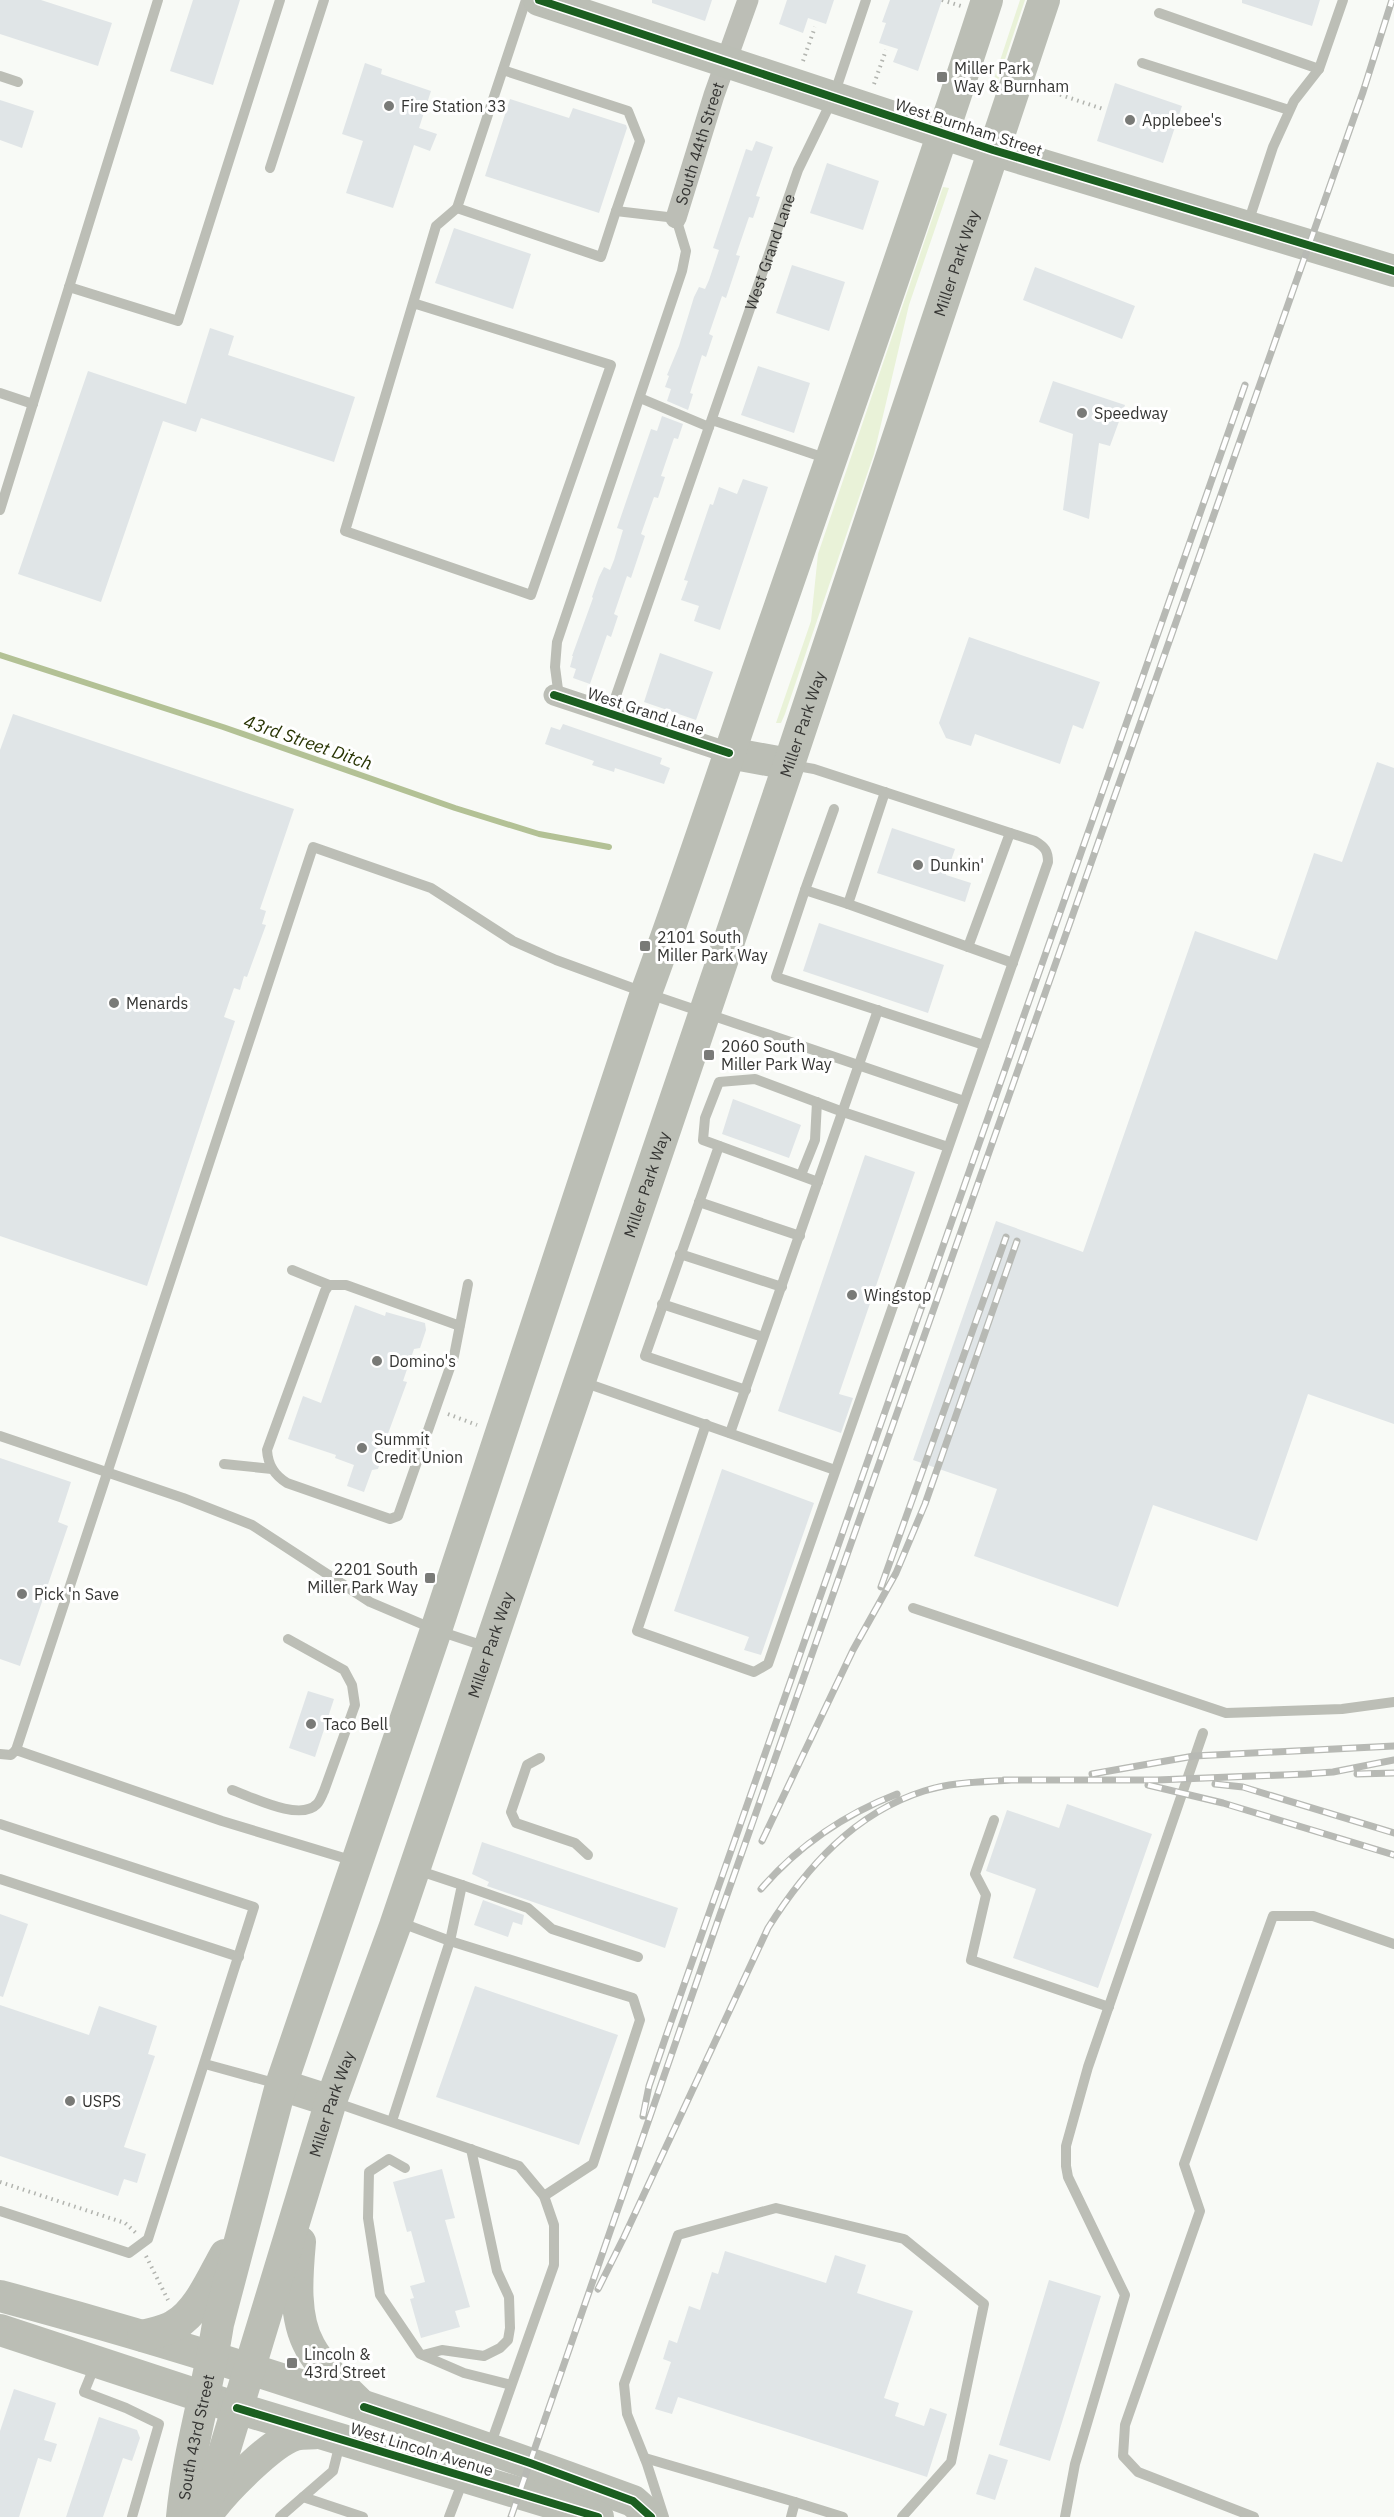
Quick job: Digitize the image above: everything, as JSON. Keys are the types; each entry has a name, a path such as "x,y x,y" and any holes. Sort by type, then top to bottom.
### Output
{"main road":[{"name":"Miller Park Way","path":"248,2369 332,2101 414,1869 789,764 1044,0"},
{"name":"West Burnham Street","path":"554,2 594,13 727,63 993,150 1394,271"},
{"path":"213,2358 218,2324 281,2085 436,1630 646,993 678,907 729,753 944,133 975,3"},
{"path":"729,753 789,764"},
{"path":"281,2085 332,2101"},
{"path":"206,2517 226,2488 272,2448 296,2434 338,2439 364,2407 318,2361 308,2345 301,2321 297,2275 305,2184"},
{"path":"143,2336 174,2326 184,2318 207,2288 248,2212"},
{"name":"West Lincoln Avenue","path":"0,2296 109,2325 500,2453 633,2501 651,2517"},
{"path":"96,2362 109,2325"},
{"name":"West Lincoln Avenue","path":"0,2330 237,2408 598,2517"},
{"name":"South 43rd Street","path":"182,2517 186,2475 213,2358"},
{"name":"South 43rd Street","path":"197,2517 214,2485 248,2369"},
{"path":"500,2453 501,2487"}],"street":[{"name":"South 44th Street","path":"676,218 714,95 748,0"},
{"name":"West Grand Lane","path":"557,696 729,753"}],"lane":[{"path":"0,510 158,0"},
{"path":"69,287 178,321 280,0"},
{"path":"270,168 324,0"},
{"path":"413,303 611,365 531,595 345,531 413,303 436,226 457,208 526,0"},
{"name":"West Grand Lane","path":"610,713 798,170 833,98 866,0"},
{"path":"1246,226 1273,147 1294,101 1319,69 1343,0"},
{"path":"1159,13 1319,69"},
{"path":"1142,63 1289,110"},
{"path":"457,208 601,256 640,141 628,111 503,70"},
{"path":"0,76 18,82"},
{"path":"557,696 556,642 686,259 686,251 676,218 616,211"},
{"path":"0,393 33,404"},
{"path":"640,398 830,460"},
{"path":"706,1424 637,1631 754,1672 768,1664 1048,862 1048,853 1044,846 1035,841 814,769 789,764"},
{"path":"848,904 885,792"},
{"path":"834,809 776,977 984,1045"},
{"path":"968,947 1010,833"},
{"path":"0,1754 11,1755 16,1750 105,1472 313,847 431,888 513,941 646,993 964,1101"},
{"path":"805,890 1013,963"},
{"path":"730,1433 878,1010"},
{"path":"818,1182 703,1140 705,1118 718,1082 754,1079 948,1147"},
{"path":"801,1175 815,1140 817,1102"},
{"path":"719,1146 645,1356 746,1390"},
{"path":"699,1202 800,1236"},
{"path":"680,1254 782,1287"},
{"path":"292,1270 330,1285 346,1285 460,1326"},
{"path":"330,1285 325,1291 267,1450 272,1469 287,1483 390,1519 398,1516 454,1356 468,1284"},
{"path":"662,1304 763,1338"},
{"path":"579,1381 835,1470"},
{"path":"0,1436 183,1498 252,1525 370,1602 436,1630 488,1647"},
{"path":"224,1464 272,1469"},
{"path":"913,1608 1226,1713 1342,1709 1394,1702"},
{"path":"232,1790 285,1809 303,1812 318,1804 324,1791 355,1705 352,1685 344,1670 288,1639"},
{"path":"1065,2517 1075,2464 1125,2295 1068,2177 1066,2146 1088,2067 1203,1733"},
{"path":"16,1750 222,1821 357,1862"},
{"path":"540,1758 527,1765 511,1812 516,1823 575,1843 588,1855"},
{"path":"994,1820 975,1874 986,1895 971,1960 1109,2007"},
{"path":"0,1824 254,1907 148,2240 129,2253 0,2211"},
{"path":"414,1869 528,1908 552,1929 638,1957"},
{"path":"0,1879 239,1957"},
{"path":"392,2121 450,1941 462,1885"},
{"path":"1254,2517 1138,2472 1123,2456 1125,2425 1200,2211 1184,2164 1273,1916 1313,1916 1394,1944"},
{"path":"396,1921 450,1941 633,1998 640,2020 593,2164 544,2196"},
{"path":"205,2064 281,2085"},
{"path":"332,2101 519,2166 544,2196 554,2225 554,2265 511,2385 500,2453"},
{"path":"423,2355 442,2350 484,2356 501,2348 508,2340 509,2297 497,2271 471,2150"},
{"path":"405,2168 389,2159 369,2172 368,2218 380,2295 420,2354 464,2373 511,2385"},
{"path":"664,2517 645,2458 627,2414 624,2384 678,2235 776,2208 904,2240 984,2304 951,2462 902,2517"},
{"path":"96,2362 84,2392 159,2424 132,2517"},
{"path":"280,2517 333,2471 338,2439"},
{"path":"645,2458 843,2517"},
{"path":"449,2517 464,2476"},
{"path":"303,2496 363,2517"},
{"path":"791,2517 795,2502"}],"path":[{"path":"942,0 975,3"},
{"path":"803,62 815,27"},
{"path":"873,85 886,50"},
{"path":"1043,89 1103,109"},
{"path":"436,1409 479,1426"}],"green space":[{"path":"1020,0 1025,0 994,92 990,91"},
{"path":"943,187 949,188 909,305 874,454 785,714 781,723 776,723 811,621 818,554"}],"building":[{"path":"0,0 41,0 112,23 98,66 0,34"},
{"path":"193,0 240,0 213,85 170,71"},
{"path":"652,0 712,0 705,21 652,3"},
{"path":"787,0 834,0 826,24 808,18 803,33 779,24"},
{"path":"890,0 942,0 918,71 893,62 898,49 879,43 886,23 882,22"},
{"path":"1242,0 1320,0 1312,26 1242,3"},
{"path":"365,63 382,69 381,74 431,91 419,128 437,134 430,151 414,145 393,208 346,193 363,141 342,134"},
{"path":"1115,83 1182,106 1163,163 1097,141"},
{"path":"510,99 569,118 573,108 626,125 627,128 599,213 485,176"},
{"path":"0,100 34,111 22,148 0,140"},
{"path":"756,141 773,147 756,196 760,197 753,218 749,217 736,255 740,256 726,298 722,296 709,334 713,336 706,357 702,355 690,393 693,394 688,410 667,401 671,389 665,387 669,376 667,375 679,346 694,297 699,287 705,289 709,280 719,250 713,248 746,149 752,151"},
{"path":"827,163 879,181 863,230 810,213"},
{"path":"454,228 531,254 513,309 435,283"},
{"path":"792,265 845,282 829,331 776,313"},
{"path":"1035,267 1135,306 1122,339 1023,300"},
{"path":"210,328 234,336 228,355 355,397 334,462 201,418 196,432 163,421 101,602 18,574 88,371 186,404"},
{"path":"758,366 810,383 794,433 741,415"},
{"name":"Speedway","path":"1053,381 1125,405 1110,446 1099,443 1089,519 1063,510 1073,434 1039,422"},
{"path":"662,416 683,424 678,439 674,438 661,476 665,477 658,498 654,497 641,534 645,536 631,578 627,576 614,614 618,616 611,637 607,635 590,684 573,678 576,669 570,667 572,656 599,577 604,567 610,570 614,560 623,530 617,528 651,429 657,431"},
{"path":"743,479 768,487 720,630 694,621 699,606 681,600 688,581 684,580 710,504 713,505 719,487 737,494"},
{"path":"969,637 1100,682 1083,729 1073,725 1060,764 975,734 971,746 946,738 939,723"},
{"path":"660,653 713,672 696,720 644,702"},
{"name":"Menards","path":"13,714 294,809 260,909 266,911 262,924 266,925 247,977 244,976 240,990 234,988 224,1017 235,1021 147,1286 0,1236 0,750"},
{"path":"563,724 662,758 660,764 670,768 664,784 615,768 614,772 592,765 594,761 545,744 551,727 560,730"},
{"path":"1377,762 1394,768 1394,1424 1308,1394 1257,1541 1153,1505 1118,1607 974,1556 997,1489 913,1460 996,1221 1083,1252 1195,931 1277,960 1314,853 1342,862"},
{"path":"892,828 955,849 946,875 971,883 965,902 877,873"},
{"path":"819,923 944,965 928,1013 803,971"},
{"path":"733,1099 801,1125 789,1158 722,1134"},
{"path":"865,1155 915,1172 839,1394 853,1398 841,1433 778,1411"},
{"path":"355,1305 385,1316 386,1312 425,1323 426,1330 420,1348 414,1349 403,1381 407,1382 382,1450 384,1451 378,1469 372,1470 364,1492 347,1486 354,1465 335,1458 336,1455 288,1439 303,1396 321,1403"},
{"name":"Pick 'n Save","path":"0,1458 71,1482 58,1522 68,1526 20,1666 0,1659"},
{"path":"722,1469 814,1503 761,1655 744,1650 749,1637 674,1611"},
{"name":"Taco Bell","path":"308,1691 334,1699 315,1757 289,1748"},
{"path":"1067,1804 1152,1834 1098,1988 1013,1958 1036,1889 986,1871 1007,1810 1059,1828"},
{"path":"482,1842 678,1908 665,1948 487,1886 489,1882 472,1874"},
{"path":"483,1900 524,1915 522,1925 513,1922 508,1937 474,1925"},
{"path":"0,1914 28,1924 3,1997 0,1996"},
{"path":"475,1986 618,2035 579,2145 436,2097"},
{"name":"USPS","path":"0,2005 89,2035 99,2006 157,2026 148,2054 155,2056 124,2147 146,2154 137,2183 124,2179 118,2196 0,2156"},
{"path":"442,2169 455,2218 445,2220 470,2307 455,2311 460,2327 421,2338 410,2299 414,2298 410,2286 425,2282 411,2231 407,2232 393,2182"},
{"path":"725,2251 826,2283 835,2255 866,2265 857,2293 913,2311 884,2398 899,2403 895,2416 924,2426 930,2408 947,2414 927,2477 678,2397 672,2414 655,2409 671,2362 663,2359 669,2340 677,2343 689,2306 700,2310 712,2272 718,2274"},
{"path":"1049,2280 1101,2296 1050,2461 999,2445"},
{"path":"14,2389 56,2403 44,2440 57,2444 51,2462 38,2458 19,2517 0,2517 0,2431"},
{"path":"99,2417 137,2430 140,2438 132,2461 123,2458 103,2517 66,2517"},
{"path":"989,2454 1008,2460 995,2500 976,2494"}],"waterway":[{"name":"43rd Street Ditch","path":"0,655 223,727 455,808 539,834 609,847"}],"railway":[{"path":"511,2517 715,1929 1363,92 1392,0"},
{"path":"643,2116 649,2086 665,2039 1245,385"},
{"path":"881,1587 1006,1237"},
{"path":"762,1841 853,1650 896,1573 925,1504 1017,1241"},
{"path":"1092,1774 1194,1756 1394,1746"},
{"path":"1004,1780 1157,1780 1306,1774 1333,1772 1394,1760"},
{"path":"1357,1774 1394,1773"},
{"path":"598,2289 768,1928 799,1884 834,1845 854,1828 875,1813 899,1801 945,1786 1011,1780"},
{"path":"1215,1784 1243,1787 1394,1833"},
{"path":"1148,1785 1223,1803 1394,1855"},
{"path":"761,1889 806,1845 823,1833 858,1812 897,1794"}],"cycle path":[{"path":"539,0 993,150 1394,271"},
{"path":"554,695 729,753"},
{"path":"364,2407 530,2463 633,2501 651,2517"},
{"path":"237,2408 598,2517"}],"place":[{"name":"Miller Park Way & Burnham","path":"942,77"},
{"name":"Fire Station 33","path":"389,106"},
{"name":"Applebee's","path":"1130,120"},
{"name":"Speedway","path":"1082,413"},
{"name":"Dunkin'","path":"918,865"},
{"name":"2101 South Miller Park Way","path":"645,946"},
{"name":"Menards","path":"114,1003"},
{"name":"2060 South Miller Park Way","path":"709,1055"},
{"name":"Wingstop","path":"852,1295"},
{"name":"Domino's","path":"377,1361"},
{"name":"Summit Credit Union","path":"362,1448"},
{"name":"2201 South Miller Park Way","path":"430,1578"},
{"name":"Pick 'n Save","path":"22,1594"},
{"name":"Taco Bell","path":"311,1724"},
{"name":"USPS","path":"70,2101"},
{"name":"Lincoln & 43rd Street","path":"292,2363"}]}
